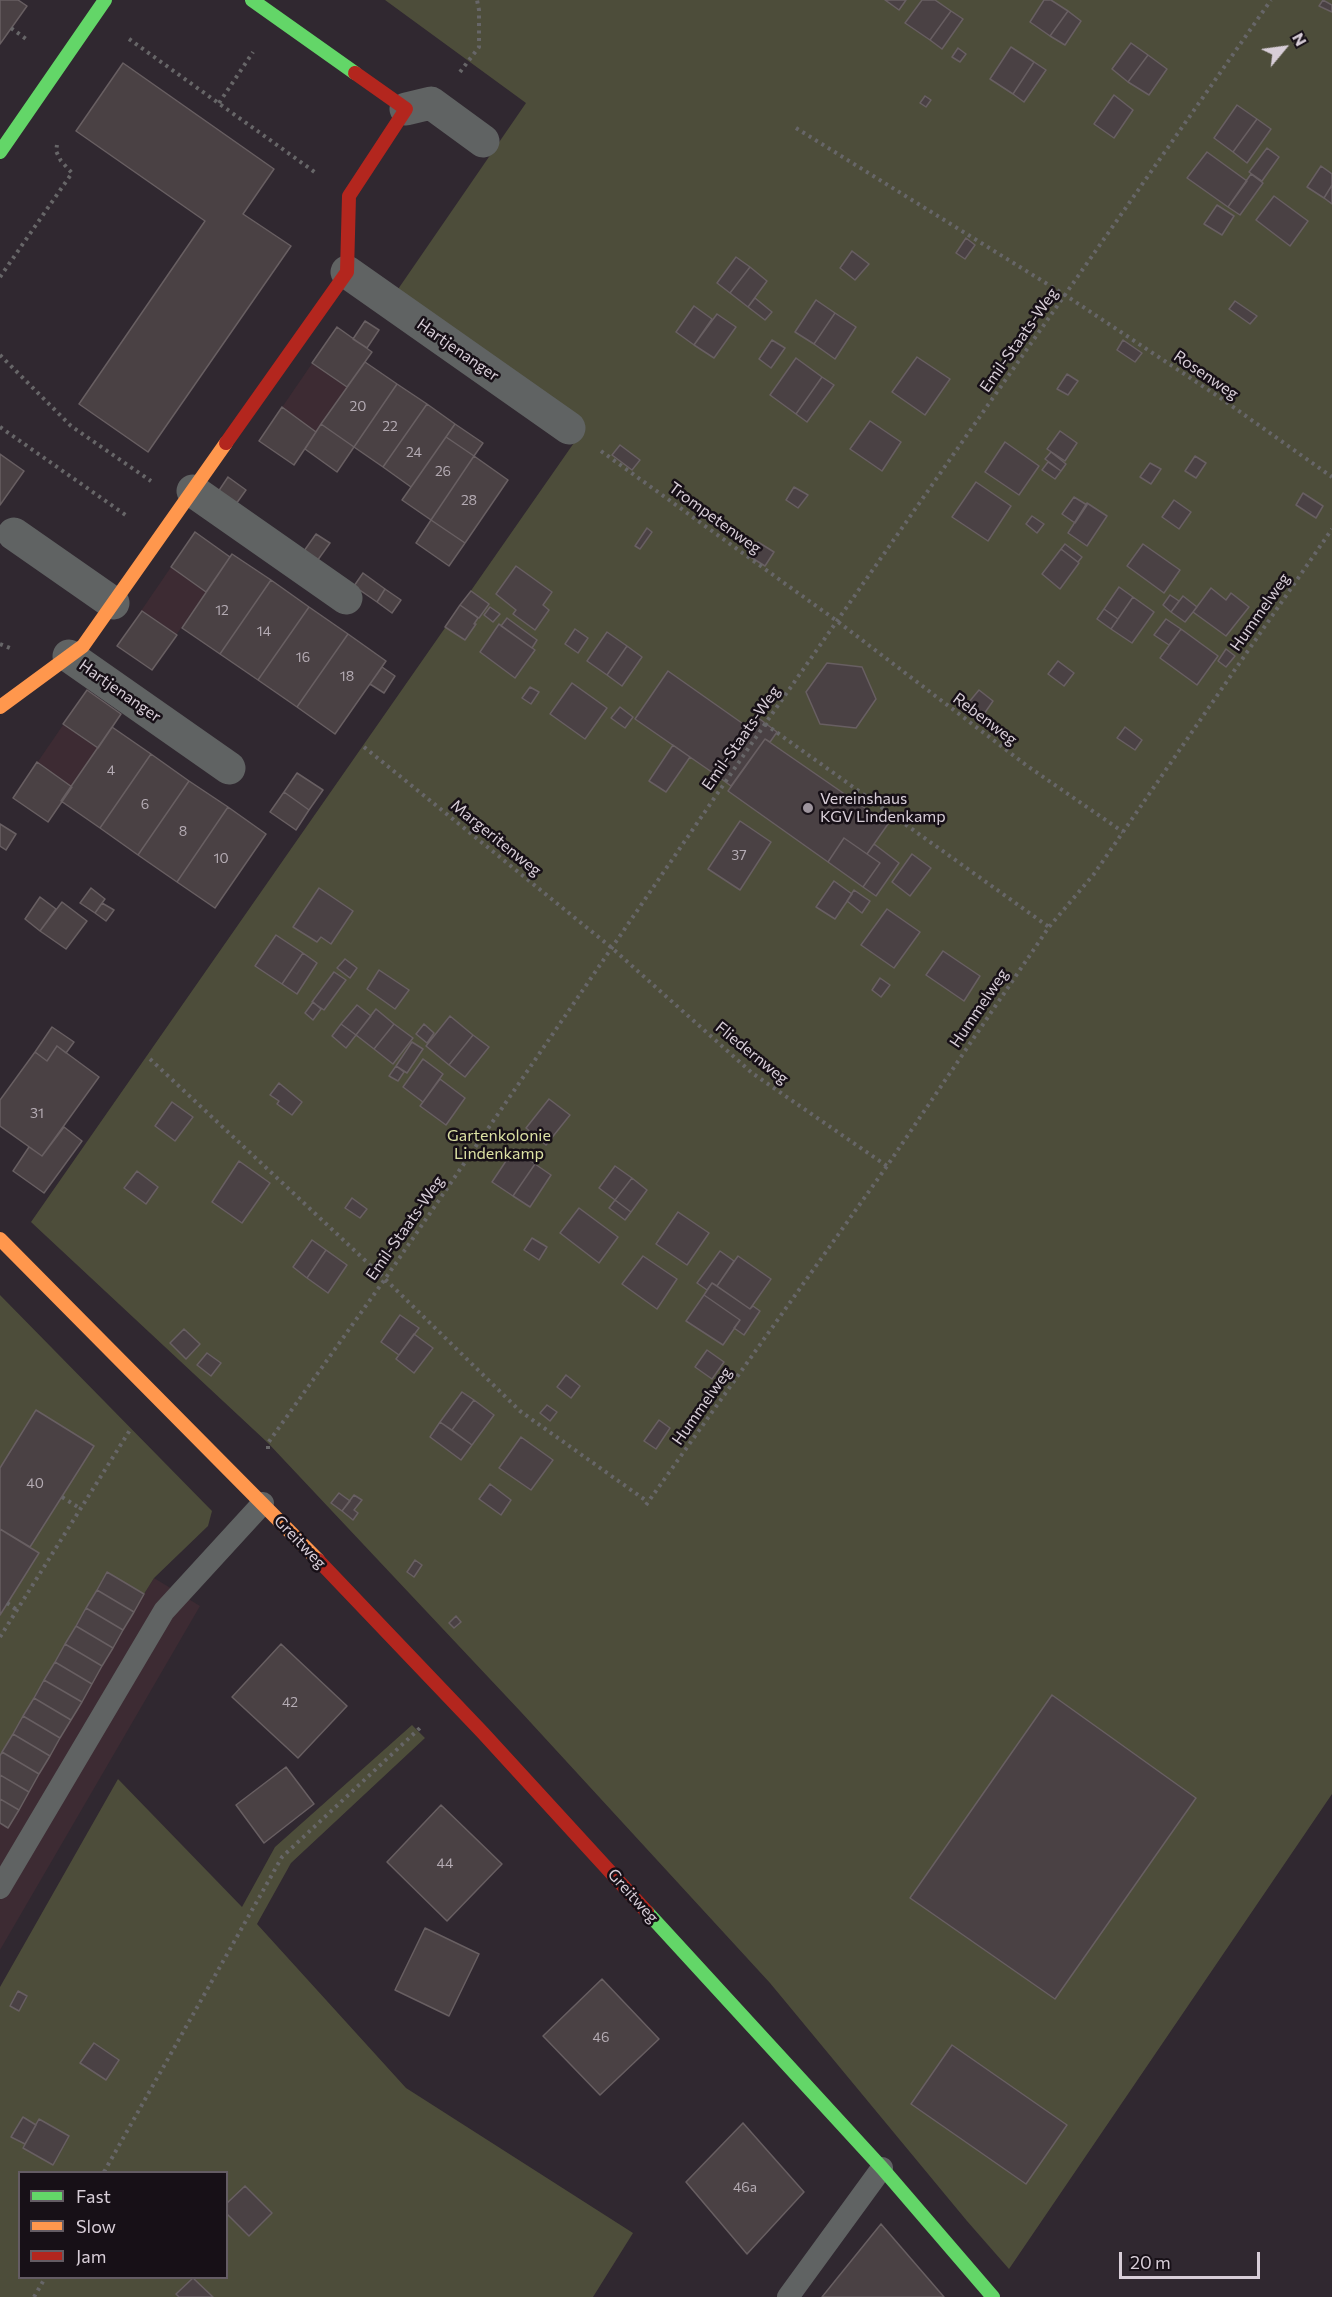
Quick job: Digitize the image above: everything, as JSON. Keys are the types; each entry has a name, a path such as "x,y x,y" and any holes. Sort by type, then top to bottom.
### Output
{"street":[{"path":"0,152 105,0"},
{"path":"252,0 418,106 483,141"},
{"path":"347,272 349,196 418,106"},
{"name":"Hartjenanger","path":"0,707 83,646 347,272 569,428"},
{"path":"188,497 346,598"},
{"path":"14,534 113,603"},
{"name":"Hartjenanger","path":"69,656 229,768"},
{"name":"Greitweg","path":"0,1239 263,1503 450,1699 882,2169 993,2297"}],"lane":[{"name":"Greitweg","path":"0,1888 164,1611 263,1503"},
{"path":"788,2297 882,2169"}],"path":[{"path":"418,106 469,63 479,47 477,0"},
{"name":"Emil-Staats-Weg","path":"263,1503 268,1443 385,1279 765,724 1271,0"},
{"path":"219,103 276,16"},
{"path":"121,47 128,38 349,196"},
{"name":"Rosenweg","path":"796,128 1065,295 1219,397 1332,477"},
{"path":"0,277 72,173 56,151 57,142"},
{"path":"0,355 72,426 188,497"},
{"path":"0,427 159,538"},
{"name":"Trompetenweg","path":"598,449 837,621"},
{"name":"Hummelweg","path":"150,1059 385,1279 520,1411 647,1504 887,1166 1049,927 1094,874 1332,529"},
{"name":"Rebenweg","path":"837,621 1026,765 1123,832"},
{"path":"765,724 1049,927"},
{"name":"Margeritenweg","path":"364,747 612,948"},
{"name":"Fliedernweg","path":"612,948 752,1073 887,1166"},
{"path":"0,1637 153,1393"},
{"path":"62,1497 81,1509"},
{"path":"7,1603 17,1610"},
{"path":"105,2171 282,1857 450,1699"},
{"path":"34,2297 44,2279"}],"shaded area":[{"path":"337,327 372,352 294,465 259,441"},
{"path":"195,532 230,557 152,670 117,646"},
{"path":"87,690 121,714 48,822 13,798"},
{"path":"107,1572 144,1594 154,1578 200,1606 0,1950 0,1756"}],"green space":[{"name":"Gartenkolonie Lindenkamp","path":"385,0 1332,0 1332,1794 1009,2269 770,1983 521,1712 268,1443 31,1222 585,427 394,295 526,103"},
{"path":"0,1295 212,1511 208,1526 154,1578 144,1594 107,1572 0,1756"},
{"path":"412,1725 425,1738 291,1863 257,1924 406,2088 633,2233 593,2297 0,2297 0,1987 118,1779 242,1907 275,1847"}],"building":[{"path":"0,0 18,0 27,6 0,44"},
{"path":"885,0 906,0 899,10"},
{"path":"922,0 935,0 951,11 930,40 905,23"},
{"path":"1044,0 1051,0 1068,11 1050,36 1030,22"},
{"path":"1323,0 1332,5 1332,12 1319,6"},
{"path":"951,11 963,19 942,49 930,40"},
{"path":"1068,11 1081,21 1065,45 1050,36"},
{"path":"1131,43 1148,55 1128,82 1112,69"},
{"path":"1011,47 1034,62 1013,94 990,79"},
{"path":"958,48 966,54 960,62 952,57"},
{"path":"1148,55 1167,69 1149,95 1128,82"},
{"path":"1034,62 1046,70 1024,102 1013,94"},
{"path":"123,63 274,169 243,214 291,246 148,452 79,404 205,221 76,131"},
{"path":"1114,95 1133,110 1114,138 1094,124"},
{"path":"925,96 931,100 926,107 920,103"},
{"path":"1237,105 1257,119 1233,152 1214,138"},
{"path":"1257,119 1271,129 1247,163 1233,152"},
{"path":"1267,148 1279,157 1262,181 1249,172"},
{"path":"1207,152 1247,181 1228,207 1187,178"},
{"path":"1321,166 1332,174 1332,185 1324,198 1307,187"},
{"path":"1251,174 1263,183 1240,215 1228,207"},
{"path":"1332,185 1332,204 1324,198"},
{"path":"1274,196 1308,221 1290,246 1256,220"},
{"path":"1217,205 1234,216 1222,235 1204,224"},
{"path":"966,238 975,245 965,259 956,253"},
{"path":"852,251 869,264 855,280 840,268"},
{"path":"736,257 750,267 730,293 717,283"},
{"path":"750,267 767,281 748,307 730,293"},
{"path":"755,298 772,312 765,320 748,307"},
{"path":"816,300 835,313 814,344 795,332"},
{"path":"1235,301 1257,316 1250,324 1229,309"},
{"path":"694,306 712,319 694,345 676,332"},
{"path":"835,313 856,327 835,359 814,344"},
{"path":"717,314 736,327 714,358 694,345"},
{"path":"365,321 379,330 367,348 353,339"},
{"path":"337,327 372,352 347,387 312,363"},
{"path":"772,340 785,348 771,368 759,359"},
{"path":"1123,340 1142,353 1135,362 1117,350"},
{"path":"917,357 950,379 925,415 892,392"},
{"path":"796,358 822,377 796,414 770,395"},
{"path":"365,362 397,384 354,447 321,424"},
{"path":"1067,374 1078,381 1068,395 1057,389"},
{"path":"822,377 834,385 807,422 796,414"},
{"path":"397,384 427,404 383,467 354,447"},
{"path":"427,404 455,424 411,487 383,467"},
{"path":"282,407 316,432 294,465 259,441"},
{"path":"870,421 901,442 882,471 850,449"},
{"path":"321,424 354,447 337,472 305,449"},
{"path":"455,424 483,443 474,456 446,437"},
{"path":"1060,431 1077,443 1065,461 1047,449"},
{"path":"446,437 474,456 431,520 402,500"},
{"path":"1005,442 1039,466 1019,495 985,472"},
{"path":"620,445 640,460 632,470 612,455"},
{"path":"1051,452 1066,464 1061,471 1045,459"},
{"path":"0,454 24,471 0,505"},
{"path":"474,456 508,480 465,543 431,520"},
{"path":"1195,456 1206,463 1196,478 1185,471"},
{"path":"1048,462 1061,471 1055,479 1042,470"},
{"path":"1150,463 1161,469 1151,484 1140,477"},
{"path":"228,477 246,490 236,504 218,492"},
{"path":"976,482 1011,506 988,541 952,517"},
{"path":"794,487 808,495 798,508 786,500"},
{"path":"1303,493 1323,506 1316,518 1296,505"},
{"path":"1074,497 1087,505 1075,523 1062,514"},
{"path":"1174,500 1191,512 1179,529 1162,517"},
{"path":"1087,503 1107,516 1087,546 1068,533"},
{"path":"1032,516 1044,524 1037,533 1026,524"},
{"path":"431,520 465,543 449,566 416,543"},
{"path":"647,528 652,532 640,549 635,546"},
{"path":"195,532 230,557 206,592 171,567"},
{"path":"316,534 330,543 317,561 304,551"},
{"path":"758,542 774,552 765,566 749,556"},
{"path":"1065,544 1082,557 1078,562 1061,549"},
{"path":"1143,544 1180,570 1164,593 1127,566"},
{"path":"1061,549 1079,563 1060,589 1042,574"},
{"path":"232,554 271,580 220,654 182,628"},
{"path":"516,566 552,592 543,605 549,610 535,630 513,614 516,610 496,594"},
{"path":"363,573 385,589 377,602 354,586"},
{"path":"271,580 309,607 258,680 220,654"},
{"path":"1119,587 1133,597 1118,619 1104,609"},
{"path":"1211,588 1226,600 1231,593 1249,607 1226,636 1193,612"},
{"path":"385,589 401,600 392,613 377,602"},
{"path":"471,591 489,604 479,618 460,605"},
{"path":"1170,595 1179,601 1171,612 1163,605"},
{"path":"1183,596 1197,607 1185,622 1171,612"},
{"path":"1133,597 1154,612 1132,643 1111,629"},
{"path":"460,605 478,618 465,640 445,627"},
{"path":"309,607 348,634 297,707 258,680"},
{"path":"490,607 500,614 493,622 484,615"},
{"path":"1104,609 1118,619 1111,629 1097,619"},
{"path":"142,611 177,635 152,670 117,646"},
{"path":"507,618 537,640 532,648 501,626"},
{"path":"1166,619 1181,629 1169,645 1154,635"},
{"path":"499,624 535,650 515,678 480,652"},
{"path":"575,629 588,638 578,653 565,644"},
{"path":"1181,629 1218,656 1197,685 1160,658"},
{"path":"607,632 627,646 607,675 587,661"},
{"path":"348,634 386,661 335,734 297,707"},
{"path":"627,646 642,657 622,686 607,675"},
{"path":"1226,649 1235,656 1226,667 1218,661"},
{"path":"1058,661 1074,673 1064,686 1048,674"},
{"path":"827,663 862,667 876,699 856,728 820,724 806,692"},
{"path":"382,667 395,676 384,693 370,684"},
{"path":"668,671 749,728 716,775 635,719"},
{"path":"572,683 607,708 585,739 550,714"},
{"path":"530,687 539,692 531,704 522,698"},
{"path":"87,690 121,714 98,748 63,724"},
{"path":"979,690 993,701 984,714 969,702"},
{"path":"620,707 633,717 625,728 611,718"},
{"path":"757,717 777,732 770,742 765,739 731,786 716,775"},
{"path":"112,727 151,754 100,828 61,801"},
{"path":"1125,727 1142,740 1135,750 1117,738"},
{"name":"Vereinshaus KGV Lindenkamp","path":"765,739 888,824 867,854 844,838 828,862 728,791"},
{"path":"673,745 690,757 666,792 649,781"},
{"path":"151,754 189,781 138,855 100,828"},
{"path":"37,762 72,787 48,822 13,798"},
{"path":"297,773 323,790 309,810 284,792"},
{"path":"189,781 228,807 177,882 138,855"},
{"path":"284,792 309,810 296,830 270,812"},
{"path":"228,807 266,834 215,908 177,882"},
{"path":"740,821 771,842 740,890 708,869"},
{"path":"0,824 16,834 6,850 0,846"},
{"path":"844,838 880,863 863,887 828,862"},
{"path":"874,844 899,863 876,896 863,887 880,863 867,854"},
{"path":"912,854 931,868 910,896 892,882"},
{"path":"834,881 852,894 835,919 816,907"},
{"path":"91,888 105,899 95,913 80,903"},
{"path":"319,888 353,911 331,944 321,937 317,942 293,927"},
{"path":"854,890 870,901 862,913 847,901"},
{"path":"40,897 56,909 40,931 25,919"},
{"path":"62,902 87,921 66,949 40,931"},
{"path":"102,903 114,910 106,921 95,913"},
{"path":"887,909 920,932 894,968 861,945"},
{"path":"276,935 303,953 282,984 255,966"},
{"path":"943,951 980,976 964,1001 926,975"},
{"path":"303,953 317,963 297,994 282,984"},
{"path":"345,959 357,968 350,978 337,968"},
{"path":"379,970 409,990 395,1009 367,989"},
{"path":"334,972 346,980 324,1010 312,1002"},
{"path":"880,978 890,985 881,997 872,990"},
{"path":"313,1002 321,1009 313,1020 305,1013"},
{"path":"357,1005 371,1016 356,1035 341,1024"},
{"path":"376,1009 394,1024 374,1049 356,1035"},
{"path":"450,1016 473,1035 449,1065 426,1046"},
{"path":"341,1024 356,1035 346,1048 332,1036"},
{"path":"394,1024 413,1038 393,1064 374,1049"},
{"path":"424,1024 434,1033 427,1043 416,1034"},
{"path":"52,1027 74,1042 66,1053 57,1046 47,1061 35,1052"},
{"path":"473,1035 489,1047 465,1077 449,1065"},
{"path":"412,1042 423,1049 407,1073 396,1066"},
{"path":"57,1046 99,1077 42,1156 0,1126 0,1100 35,1052 47,1061"},
{"path":"423,1059 443,1074 423,1102 403,1087"},
{"path":"396,1066 404,1072 398,1081 389,1076"},
{"path":"440,1079 465,1098 446,1125 420,1106"},
{"path":"279,1083 302,1102 292,1115 277,1104 279,1101 270,1095"},
{"path":"549,1099 570,1115 546,1145 526,1128"},
{"path":"172,1102 193,1117 175,1141 155,1126"},
{"path":"64,1127 82,1141 44,1193 13,1171 29,1147 42,1156"},
{"path":"514,1149 535,1164 513,1196 492,1182"},
{"path":"239,1161 270,1183 242,1223 212,1202"},
{"path":"535,1164 551,1175 530,1207 513,1196"},
{"path":"615,1166 632,1178 615,1200 599,1188"},
{"path":"137,1171 158,1187 146,1204 124,1188"},
{"path":"632,1178 647,1190 631,1212 615,1200"},
{"path":"352,1198 367,1209 360,1218 345,1208"},
{"path":"615,1200 631,1212 625,1220 609,1208"},
{"path":"579,1208 618,1237 599,1263 560,1233"},
{"path":"678,1212 709,1233 687,1265 656,1244"},
{"path":"532,1238 547,1247 539,1260 524,1250"},
{"path":"312,1240 326,1250 307,1278 293,1267"},
{"path":"326,1250 347,1265 328,1293 307,1278"},
{"path":"720,1251 734,1261 717,1286 712,1283 707,1290 697,1283"},
{"path":"643,1256 677,1279 657,1309 622,1284"},
{"path":"738,1256 771,1279 750,1309 717,1286"},
{"path":"712,1283 750,1309 753,1306 760,1311 744,1335 734,1328 740,1320 704,1295"},
{"path":"704,1295 740,1320 723,1345 686,1321"},
{"path":"400,1315 419,1328 399,1355 381,1342"},
{"path":"184,1329 200,1344 186,1359 170,1343"},
{"path":"414,1334 433,1348 414,1373 396,1359"},
{"path":"707,1350 724,1362 712,1379 695,1367"},
{"path":"207,1353 221,1363 211,1376 197,1365"},
{"path":"566,1375 580,1386 571,1398 557,1387"},
{"path":"462,1392 474,1400 452,1430 440,1422"},
{"path":"474,1400 494,1415 472,1445 452,1430"},
{"path":"547,1405 557,1412 550,1421 540,1413"},
{"path":"36,1410 94,1446 30,1547 0,1529 0,1468"},
{"path":"659,1420 670,1428 656,1449 644,1441"},
{"path":"440,1422 472,1445 461,1460 430,1437"},
{"path":"521,1437 553,1460 531,1490 499,1468"},
{"path":"490,1484 511,1500 501,1515 479,1499"},
{"path":"339,1493 350,1501 342,1511 331,1503"},
{"path":"354,1495 362,1500 354,1510 358,1513 353,1520 342,1511"},
{"path":"0,1529 39,1553 0,1615"},
{"path":"415,1560 422,1565 414,1577 407,1572"},
{"path":"107,1572 144,1594 134,1612 97,1590"},
{"path":"97,1590 134,1612 123,1630 86,1608"},
{"path":"86,1608 123,1630 113,1648 76,1626"},
{"path":"456,1616 461,1622 454,1628 449,1623"},
{"path":"76,1626 113,1648 102,1666 65,1644"},
{"path":"65,1644 102,1666 92,1684 55,1662"},
{"path":"281,1644 347,1706 298,1758 232,1697"},
{"path":"55,1662 92,1684 82,1702 44,1680"},
{"path":"44,1680 82,1702 71,1720 34,1698"},
{"path":"1052,1695 1196,1798 1055,1999 910,1898"},
{"path":"34,1698 71,1720 60,1738 23,1716"},
{"path":"23,1716 60,1738 50,1756 13,1734"},
{"path":"13,1734 50,1756 39,1774 2,1752"},
{"path":"2,1752 39,1774 29,1792 0,1775"},
{"path":"286,1767 314,1804 264,1843 236,1805"},
{"path":"0,1775 29,1792 19,1810 0,1799"},
{"path":"0,1799 19,1810 8,1828 0,1823"},
{"path":"441,1805 502,1864 447,1921 387,1862"},
{"path":"425,1928 479,1954 449,2016 395,1990"},
{"path":"602,1979 659,2039 600,2095 543,2036"},
{"path":"18,1991 27,1996 19,2011 10,2006"},
{"path":"94,2043 119,2060 106,2080 80,2063"},
{"path":"952,2045 1067,2125 1026,2184 911,2104"},
{"path":"23,2117 36,2125 25,2144 11,2137"},
{"path":"39,2119 69,2136 53,2165 23,2148"},
{"path":"743,2123 804,2192 747,2254 686,2182"},
{"path":"245,2186 272,2213 249,2236 228,2215 228,2202"},
{"path":"881,2224 944,2297 822,2297"},
{"path":"194,2279 213,2297 179,2297 176,2294"}],"traffic: fast":[{"path":"0,152 105,0"},
{"path":"252,0 355,73"},
{"path":"647,1912 882,2168 993,2297"}],"traffic: slow":[{"path":"0,707 83,646 226,443"},
{"path":"0,1239 318,1560"}],"traffic: jam":[{"path":"226,443 347,272 349,196 406,109 355,73"},
{"path":"318,1560 483,1733 647,1912"}],"place":[{"name":"Vereinshaus KGV Lindenkamp","path":"808,808"}]}
